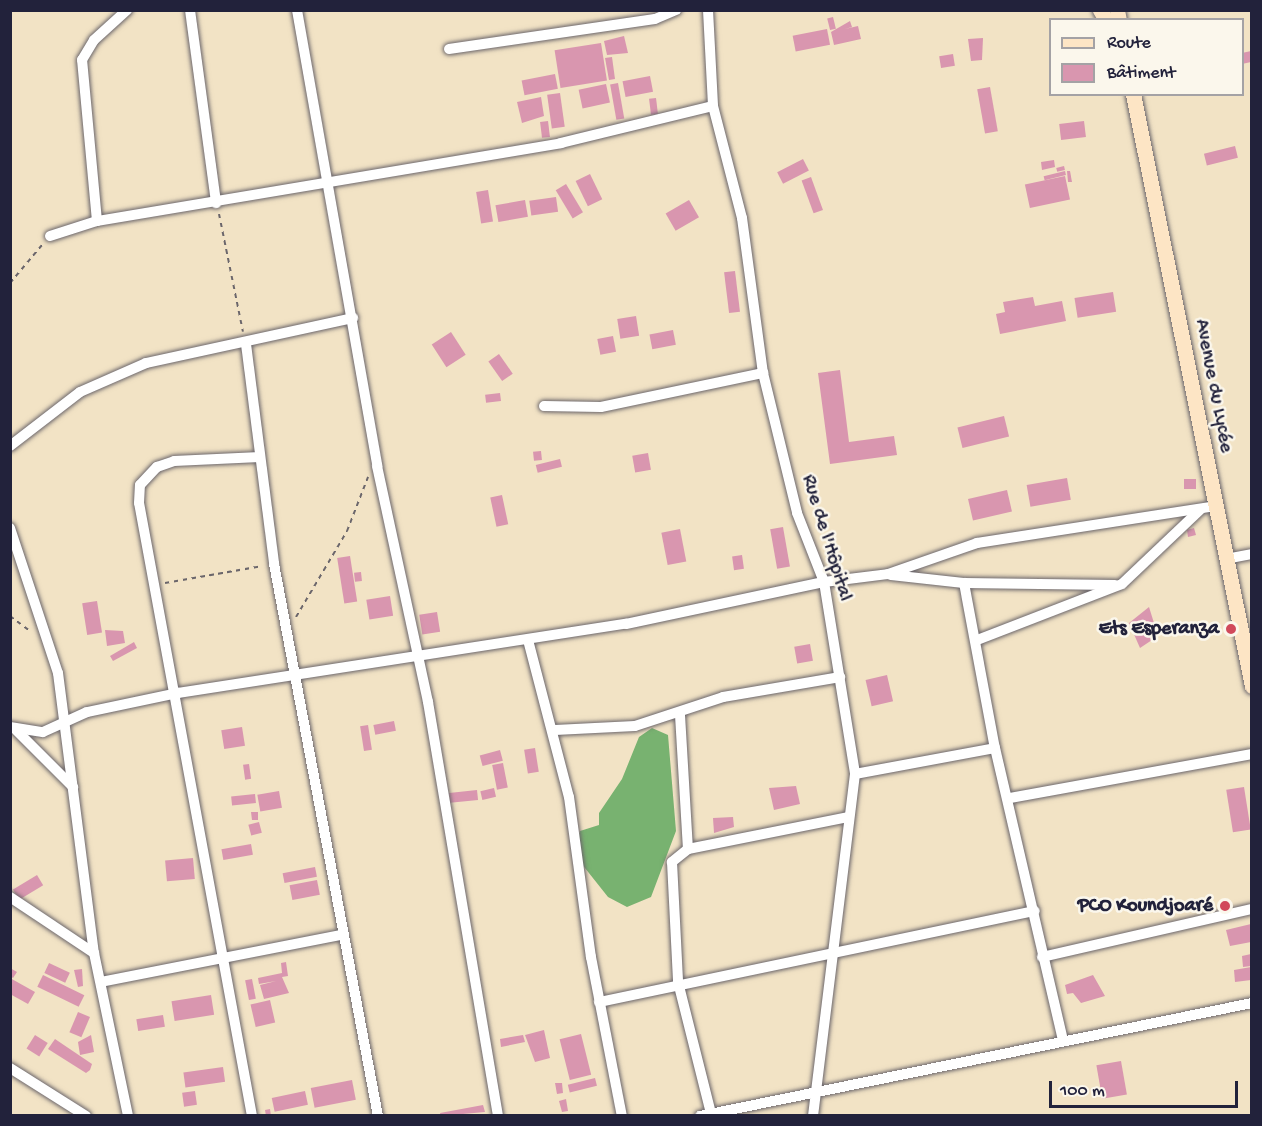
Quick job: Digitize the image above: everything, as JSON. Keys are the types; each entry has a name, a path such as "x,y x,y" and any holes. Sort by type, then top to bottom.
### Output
{"main road":[{"name":"Avenue du Lycée","path":"1133,96 1208,508 1226,559 1251,686"}],"street":[{"path":"97,221 82,60 94,40 127,10"},
{"path":"190,10 216,202"},
{"path":"297,10 353,318 377,466 419,657 498,1116"},
{"path":"449,49 655,20 676,10"},
{"name":"Rue de l'Hôpital","path":"708,10 713,106 742,218 763,373 797,513 825,582 855,774 830,954 813,1116"},
{"path":"50,236 97,221 561,143 713,106"},
{"path":"10,446 102,381 146,363 246,344 353,318"},
{"path":"246,344 274,564 298,676 341,935 378,1116"},
{"path":"544,406 601,407 763,373"},
{"path":"252,1116 178,693 139,503 146,476 174,461 260,457"},
{"path":"13,728 43,732 66,720 178,693 528,640 825,582 888,574 977,543 1208,508"},
{"path":"977,640 1122,584 1208,508"},
{"path":"10,528 52,649 66,720 94,953 128,1116"},
{"path":"1226,559 1251,554"},
{"path":"888,574 964,583 1122,584"},
{"path":"964,583 977,640 995,748 1010,798 1035,911 1042,957 1063,1040"},
{"path":"528,640 555,730 599,1002 622,1116"},
{"path":"555,730 635,726 680,715 723,697 840,677"},
{"path":"680,715 688,849"},
{"path":"13,728 73,787"},
{"path":"855,774 995,748"},
{"path":"1010,798 1251,754"},
{"path":"848,817 688,849 672,862 678,982 705,1114 815,1095 1063,1040 1251,1003"},
{"path":"10,897 94,953"},
{"path":"1042,957 1251,909"},
{"path":"599,1002 678,982 830,954 1035,911"},
{"path":"101,982 341,935"},
{"path":"10,1068 86,1116"}],"path":[{"path":"216,202 246,344"},
{"path":"10,283 50,236"},
{"path":"288,630 347,531 364,482 377,466"},
{"path":"157,585 274,564"}],"green space":[{"path":"652,728 668,735 676,831 651,897 627,907 608,897 581,863 578,843 580,831 599,825 599,813 622,779 639,737"}],"building":[{"path":"833,17 836,29 830,30 827,18"},
{"path":"850,21 852,27 845,29 858,26 861,39 834,45 831,32"},
{"path":"827,29 830,45 796,51 793,36"},
{"path":"624,36 628,53 607,55 604,41"},
{"path":"983,38 982,60 971,61 968,39"},
{"path":"601,43 607,81 561,88 555,50"},
{"path":"1251,51 1251,62 1244,64 1244,53"},
{"path":"953,54 955,66 941,68 939,56"},
{"path":"612,57 615,79 609,80 605,58"},
{"path":"555,74 558,89 524,95 522,80"},
{"path":"650,76 653,92 626,97 623,81"},
{"path":"618,83 624,118 616,120 610,84"},
{"path":"606,84 610,103 583,108 579,90"},
{"path":"990,87 998,131 985,134 977,89"},
{"path":"560,93 565,127 552,128 547,95"},
{"path":"541,97 544,116 522,123 517,102"},
{"path":"656,98 658,114 651,115 649,99"},
{"path":"548,121 550,137 542,138 540,122"},
{"path":"1084,121 1086,137 1061,140 1059,124"},
{"path":"1235,146 1238,158 1207,165 1204,154"},
{"path":"803,159 809,171 783,184 777,172"},
{"path":"1054,160 1055,167 1042,170 1041,162"},
{"path":"1064,166 1065,170 1057,172 1056,168"},
{"path":"1065,171 1066,175 1045,180 1044,176"},
{"path":"1067,171 1070,171 1072,182 1068,182"},
{"path":"590,174 602,199 588,206 576,181"},
{"path":"1065,176 1070,199 1030,208 1025,185"},
{"path":"811,177 823,210 814,213 802,180"},
{"path":"566,184 583,212 573,218 556,190"},
{"path":"488,190 493,222 481,223 476,192"},
{"path":"556,197 558,212 531,216 529,201"},
{"path":"525,200 528,217 498,222 495,205"},
{"path":"689,200 699,217 676,231 666,214"},
{"path":"735,271 740,312 729,313 724,272"},
{"path":"1113,292 1116,312 1078,318 1074,298"},
{"path":"1033,297 1035,306 1062,301 1066,321 1000,334 996,314 1005,312 1003,302"},
{"path":"636,316 639,336 620,339 617,319"},
{"path":"673,330 676,345 652,349 649,335"},
{"path":"451,332 466,355 446,367 432,345"},
{"path":"613,336 616,352 600,355 597,339"},
{"path":"499,354 513,374 502,381 488,361"},
{"path":"840,370 849,442 894,436 897,455 830,464 818,373"},
{"path":"500,393 501,401 486,403 485,395"},
{"path":"1004,416 1009,436 963,448 957,428"},
{"path":"541,451 542,460 534,461 533,452"},
{"path":"648,453 651,470 635,473 632,456"},
{"path":"560,459 562,467 538,473 536,465"},
{"path":"1067,478 1071,500 1030,507 1027,485"},
{"path":"1184,479 1196,479 1196,489 1184,489"},
{"path":"1007,490 1012,511 973,520 968,499"},
{"path":"502,495 508,524 496,527 490,497"},
{"path":"783,527 790,566 777,569 770,529"},
{"path":"1194,528 1196,535 1188,537 1187,530"},
{"path":"680,529 686,561 668,565 661,533"},
{"path":"742,555 744,569 734,570 732,556"},
{"path":"350,556 357,601 344,603 337,558"},
{"path":"361,572 362,581 355,582 354,573"},
{"path":"390,596 393,616 369,620 366,600"},
{"path":"97,601 102,633 87,635 82,603"},
{"path":"1149,607 1158,636 1140,648 1129,623"},
{"path":"437,612 440,632 422,635 419,615"},
{"path":"105,630 123,631 125,643 107,646"},
{"path":"134,642 137,648 113,661 110,656"},
{"path":"810,644 813,661 797,664 794,647"},
{"path":"887,675 893,701 872,706 866,680"},
{"path":"394,721 396,731 375,735 373,725"},
{"path":"368,725 372,750 364,751 360,726"},
{"path":"242,727 245,746 224,749 221,730"},
{"path":"535,748 539,772 528,773 524,750"},
{"path":"500,750 503,761 483,766 480,755"},
{"path":"503,763 508,788 497,790 492,765"},
{"path":"249,764 251,779 245,780 243,765"},
{"path":"796,786 800,804 774,810 769,788"},
{"path":"1244,787 1251,829 1233,832 1226,790"},
{"path":"494,788 496,797 482,800 480,791"},
{"path":"477,790 478,800 450,803 449,793"},
{"path":"279,791 282,808 260,812 257,795"},
{"path":"255,794 256,803 232,805 231,797"},
{"path":"251,812 258,812 258,820 252,820"},
{"path":"733,817 734,827 714,833 713,818"},
{"path":"259,822 262,833 251,835 248,825"},
{"path":"251,844 253,855 223,860 221,849"},
{"path":"193,858 195,879 167,881 165,860"},
{"path":"315,867 317,877 285,883 283,873"},
{"path":"37,875 43,885 19,900 13,889"},
{"path":"317,880 320,895 292,900 290,885"},
{"path":"1251,924 1251,942 1230,946 1226,930"},
{"path":"1251,954 1251,966 1243,967 1242,956"},
{"path":"286,962 288,976 282,977 289,993 264,999 260,985 276,981 259,984 258,978 282,973 281,963"},
{"path":"49,963 70,973 65,983 44,973"},
{"path":"1251,967 1251,980 1235,982 1234,970"},
{"path":"10,968 17,972 13,978 10,976"},
{"path":"82,969 83,986 78,987 74,970"},
{"path":"43,975 84,995 79,1007 37,987"},
{"path":"1093,975 1105,996 1081,1003 1073,993 1067,994 1065,985"},
{"path":"10,978 35,992 28,1004 10,994"},
{"path":"252,979 256,999 249,1000 245,980"},
{"path":"211,995 214,1015 175,1021 171,1001"},
{"path":"270,1000 275,1022 256,1027 251,1004"},
{"path":"78,1012 90,1017 81,1037 69,1032"},
{"path":"163,1015 165,1027 138,1031 136,1019"},
{"path":"544,1030 550,1058 535,1062 525,1035"},
{"path":"581,1034 591,1075 570,1080 560,1039"},
{"path":"35,1035 48,1043 39,1057 27,1049"},
{"path":"91,1035 94,1052 80,1055 78,1042"},
{"path":"523,1035 525,1042 501,1047 500,1039"},
{"path":"55,1039 92,1064 90,1070 86,1073 48,1049"},
{"path":"1121,1061 1127,1094 1102,1099 1096,1065"},
{"path":"223,1067 225,1082 185,1087 183,1073"},
{"path":"595,1078 597,1086 570,1093 568,1085"},
{"path":"352,1080 356,1100 315,1108 311,1088"},
{"path":"555,1083 562,1083 563,1093 557,1094"},
{"path":"195,1091 197,1105 184,1107 182,1093"},
{"path":"305,1091 308,1105 275,1112 272,1098"},
{"path":"566,1099 568,1111 562,1112 559,1101"},
{"path":"483,1105 485,1112 441,1116 440,1113"},
{"path":"270,1109 271,1116 266,1116 265,1110"}],"place":[{"name":"Ets Esperanza","path":"1231,629"},
{"name":"PCO Koundjoaré","path":"1225,906"}]}
